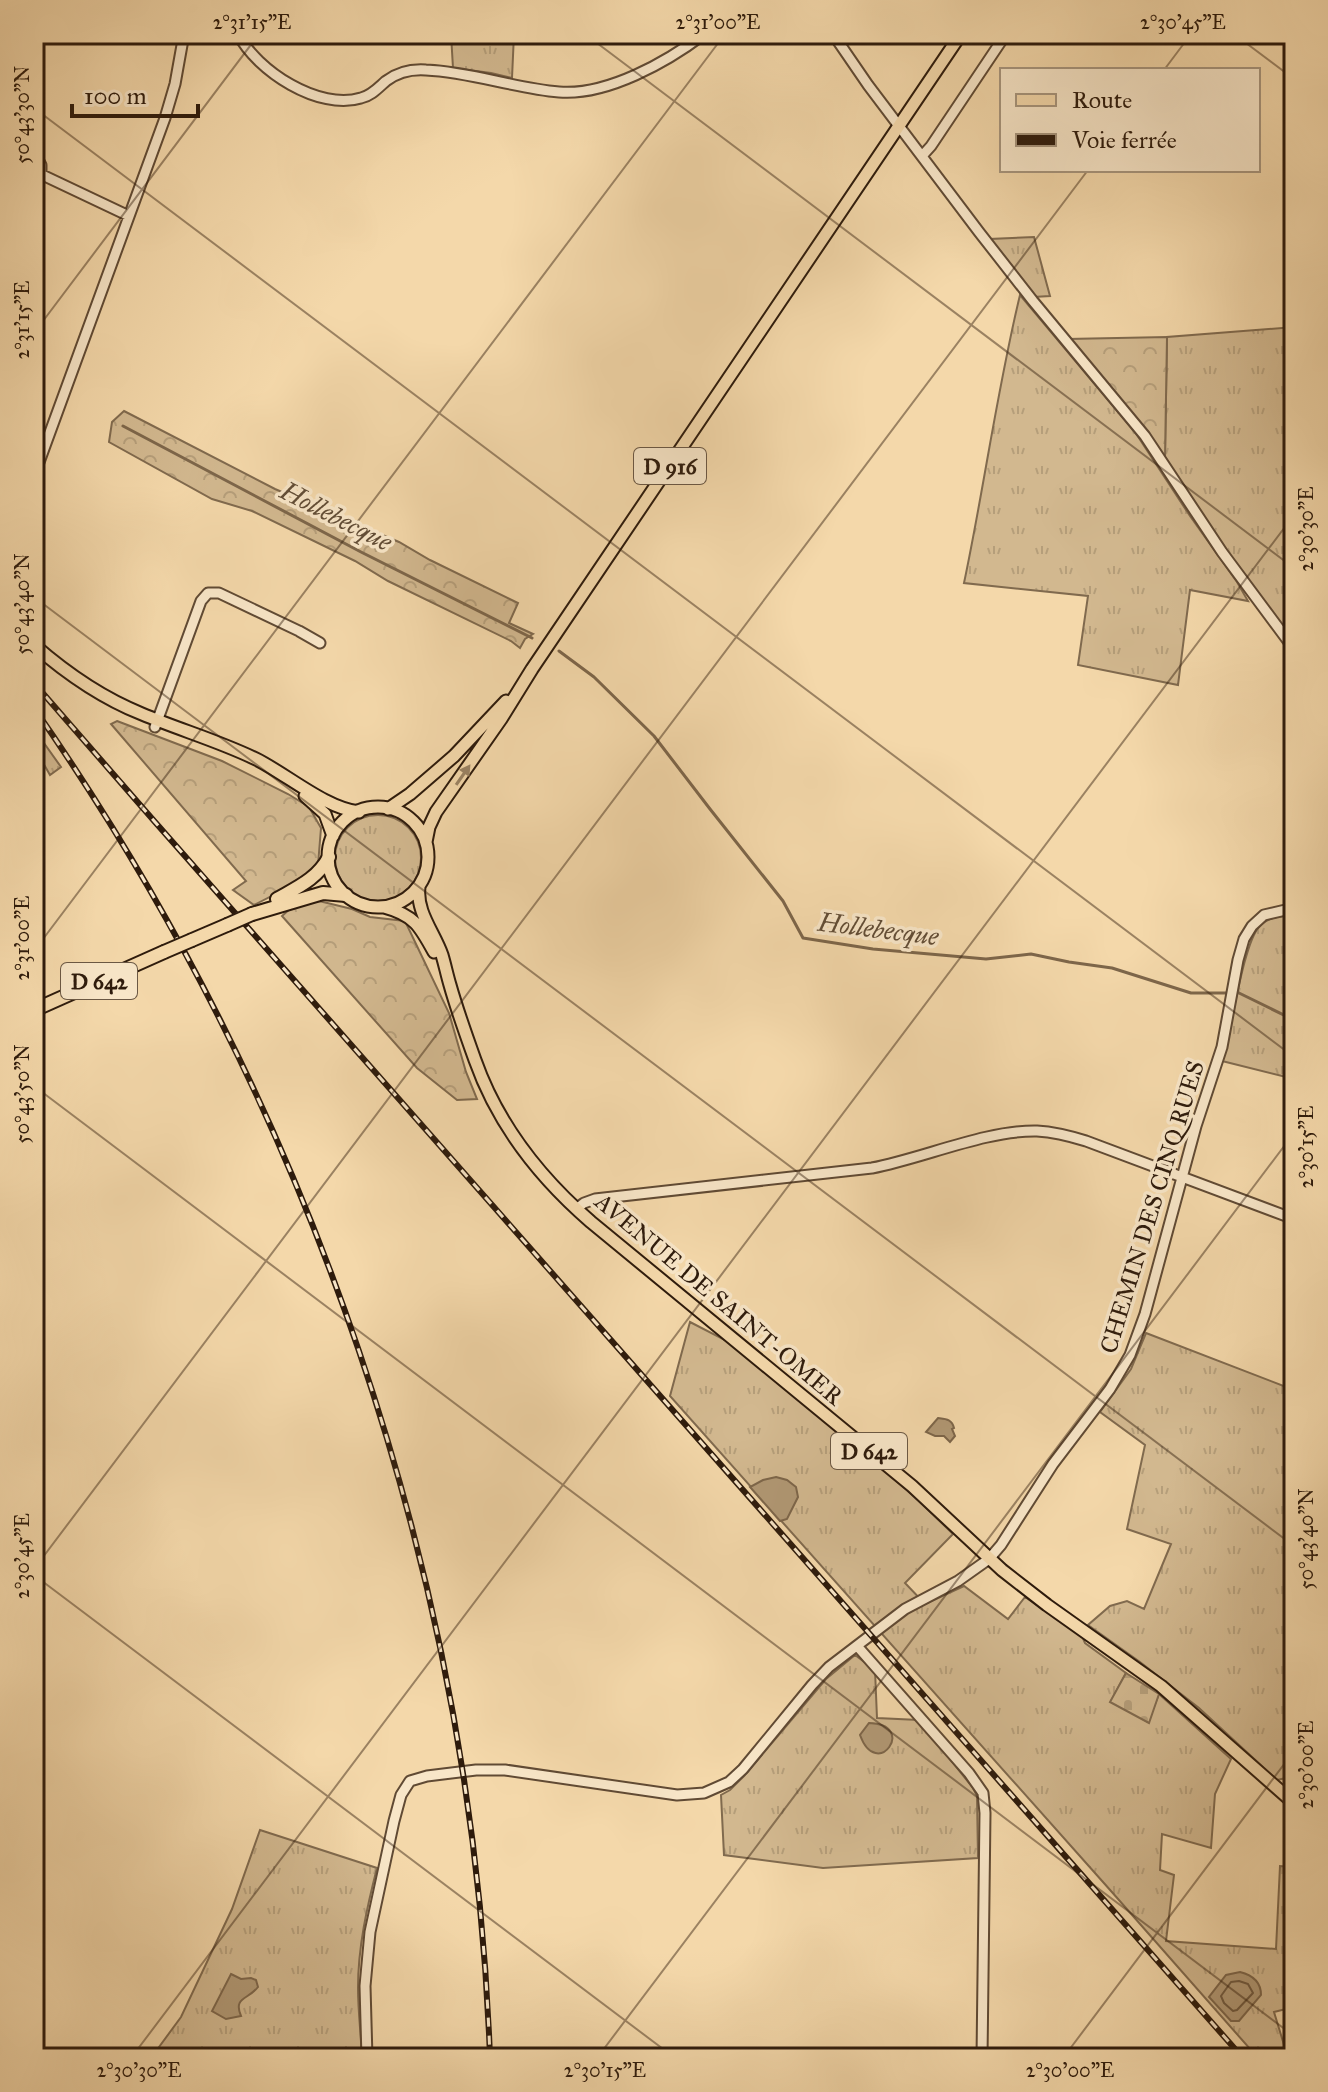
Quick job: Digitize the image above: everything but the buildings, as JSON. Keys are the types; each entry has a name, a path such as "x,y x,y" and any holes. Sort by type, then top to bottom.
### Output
{"highway":[{"path":"252,914 310,881 329,857"},
{"path":"252,914 323,893 346,895"},
{"name":"D 642","path":"34,1010 252,914"}],"main road":[{"name":"D 916","path":"426,842 436,812 961,34"},
{"path":"34,645 92,689 156,723 243,761 303,794 325,814 333,836"},
{"path":"34,653 77,688 119,712 206,737 282,773 341,809 359,812"},
{"name":"D 916","path":"388,809 410,794 469,741 532,669"},
{"path":"373,808 388,809 410,819 419,829 426,842 428,865 419,887 405,900 384,907 366,906 346,895 333,878 329,857 333,836 344,822 359,812 373,808"},
{"name":"AVENUE DE SAINT-OMER","path":"419,887 419,904 441,951 475,1063 498,1112 532,1162 576,1209 904,1479 989,1559 1038,1599 1161,1686 1294,1803"},
{"name":"AVENUE DE SAINT-OMER","path":"384,907 405,914 417,923 450,985"}],"street":[{"path":"34,476 171,101 184,34"},
{"path":"238,34 259,60 291,85 319,96 347,100 366,96 397,75 423,70 558,92 584,92 661,63 704,34"},
{"path":"833,34 1019,283 1139,427 1222,552 1294,649"},
{"path":"922,156 1006,34"},
{"path":"34,152 41,165 38,173 129,216"},
{"path":"156,723 201,601 208,593 219,593 320,643"},
{"name":"CHEMIN DES CINQ RUES","path":"367,2058 365,1977 370,1932 401,1795 410,1781 427,1776 490,1769 669,1794 692,1795 717,1789 733,1778 820,1675 899,1613 958,1581 989,1559 1001,1545 1053,1464 1127,1362 1145,1314 1201,1109 1222,1047 1244,939 1255,922 1264,915 1294,908"},
{"path":"576,1209 595,1199 872,1168 1027,1131 1081,1139 1294,1219"},
{"path":"858,1647 983,1793 982,2058"}],"green space":[{"path":"451,34 514,34 512,78 453,68"},
{"path":"1034,237 1050,296 1033,297 990,239"},
{"path":"1020,295 1135,432 1248,601 1190,590 1178,685 1078,665 1088,596 964,583"},
{"path":"1294,327 1294,639 1257,595 1165,457 1167,337"},
{"path":"1167,337 1165,457 1068,339"},
{"path":"124,411 275,489 399,542 518,603 509,623 533,634 525,639 520,648 252,511 212,499 109,442 112,422"},
{"path":"117,721 222,761 309,807 321,828 318,865 307,878 254,905 233,890 246,881 111,724"},
{"path":"34,729 61,767 50,775 34,747"},
{"path":"378,815 402,822 414,834 421,858 414,882 402,894 378,901 354,894 342,882 335,858 342,834 354,822"},
{"path":"319,901 370,917 405,921 449,1013 477,1099 457,1100 417,1068 282,916 291,908"},
{"path":"1294,915 1294,1079 1222,1061 1253,936 1266,921"},
{"path":"690,1322 727,1341 853,1444 953,1534 905,1583 925,1604 964,1586 1008,1619 1025,1597 1082,1636 1085,1643 1126,1673 1111,1701 1148,1722 1159,1694 1231,1759 1215,1794 1211,1848 1162,1834 1160,1870 1174,1875 1166,1941 1276,1949 1280,1866 1294,1867 1294,2007 1274,2012 1288,2058 1258,2058 670,1396"},
{"path":"1146,1333 1294,1390 1294,1626 1291,1642 1294,1642 1294,1773 1291,1772 1286,1778 1277,1780 1199,1708 1088,1625 1110,1606 1127,1601 1144,1609 1171,1544 1127,1529 1145,1445 1100,1412 1131,1369"},
{"path":"855,1655 875,1670 877,1718 919,1720 973,1788 977,1796 978,1858 823,1868 724,1855 721,1795 744,1776 826,1679"},
{"path":"1126,1673 1159,1694 1149,1723 1110,1702"},
{"path":"260,1830 377,1868 360,1957 358,1997 362,2058 151,2058 181,2017 232,1909"}],"water":[{"path":"938,1418 948,1420 953,1425 955,1436 950,1442 944,1436 926,1432"},
{"path":"776,1477 796,1487 798,1497 787,1519 780,1521 750,1487"},
{"path":"869,1723 883,1726 891,1732 892,1740 883,1752 875,1753 867,1748 860,1735"},
{"path":"1240,1972 1255,1980 1261,1995 1239,2021 1231,2021 1209,1997 1226,1975"},
{"path":"231,1974 241,1979 256,1980 258,1987 240,2002 241,2016 226,2019 212,2011"}],"waterway":[{"name":"Hollebecque","path":"123,426 532,638"},
{"name":"Hollebecque","path":"559,651 594,677 654,736 783,901 803,938 873,949 986,959 1031,954 1112,968 1191,993 1227,993"},
{"name":"Hollebecque","path":"1239,993 1294,1020"}],"railway":[{"path":"34,683 1243,2058"},
{"path":"34,708 132,860 219,1018 295,1182 359,1350 411,1523 450,1699 477,1878 490,2058"}]}
